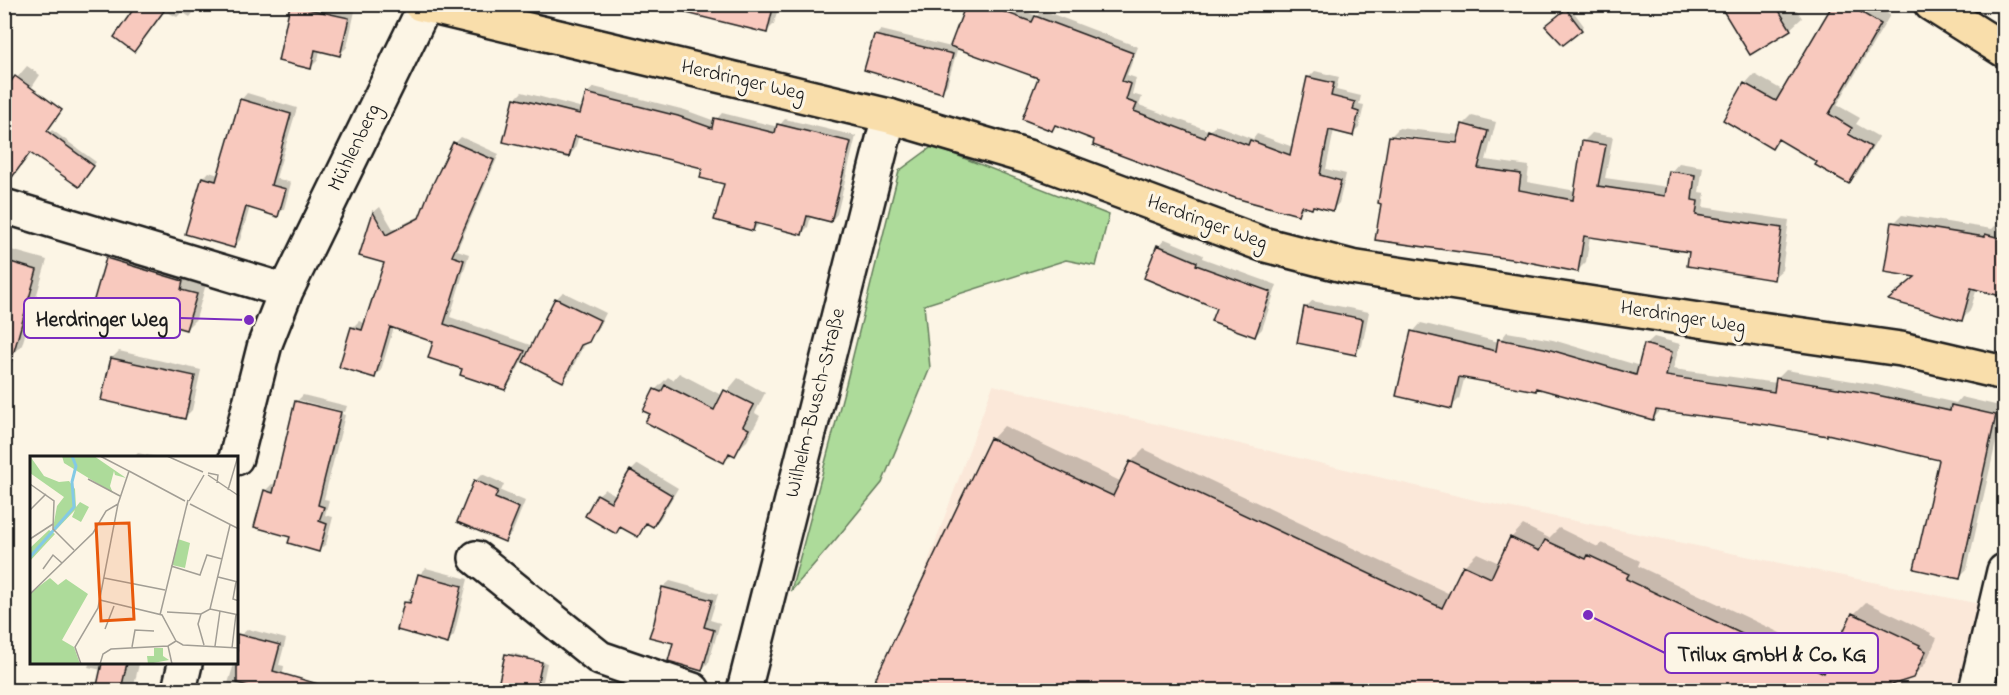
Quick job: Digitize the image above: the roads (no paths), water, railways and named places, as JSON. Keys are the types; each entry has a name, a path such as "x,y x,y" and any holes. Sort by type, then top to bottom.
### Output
{"main road":[{"path":"1931,4 2004,50"},
{"name":"Herdringer Weg","path":"423,5 889,116 1028,157 1262,244 1351,267 1901,349 2004,374"}],"street":[{"name":"Mühlenberg","path":"237,456 266,344 286,291 423,5"},
{"name":"Wilhelm-Busch-Straße","path":"744,690 889,116"},
{"path":"4,207 286,291"},
{"path":"476,558 600,658 693,690"},
{"path":"1976,690 2004,571"},
{"path":"179,690 185,665"}],"place":[{"name":"Herdringer Weg","path":"249,320"},
{"name":"Trilux GmbH & Co. KG","path":"1588,615"}]}
